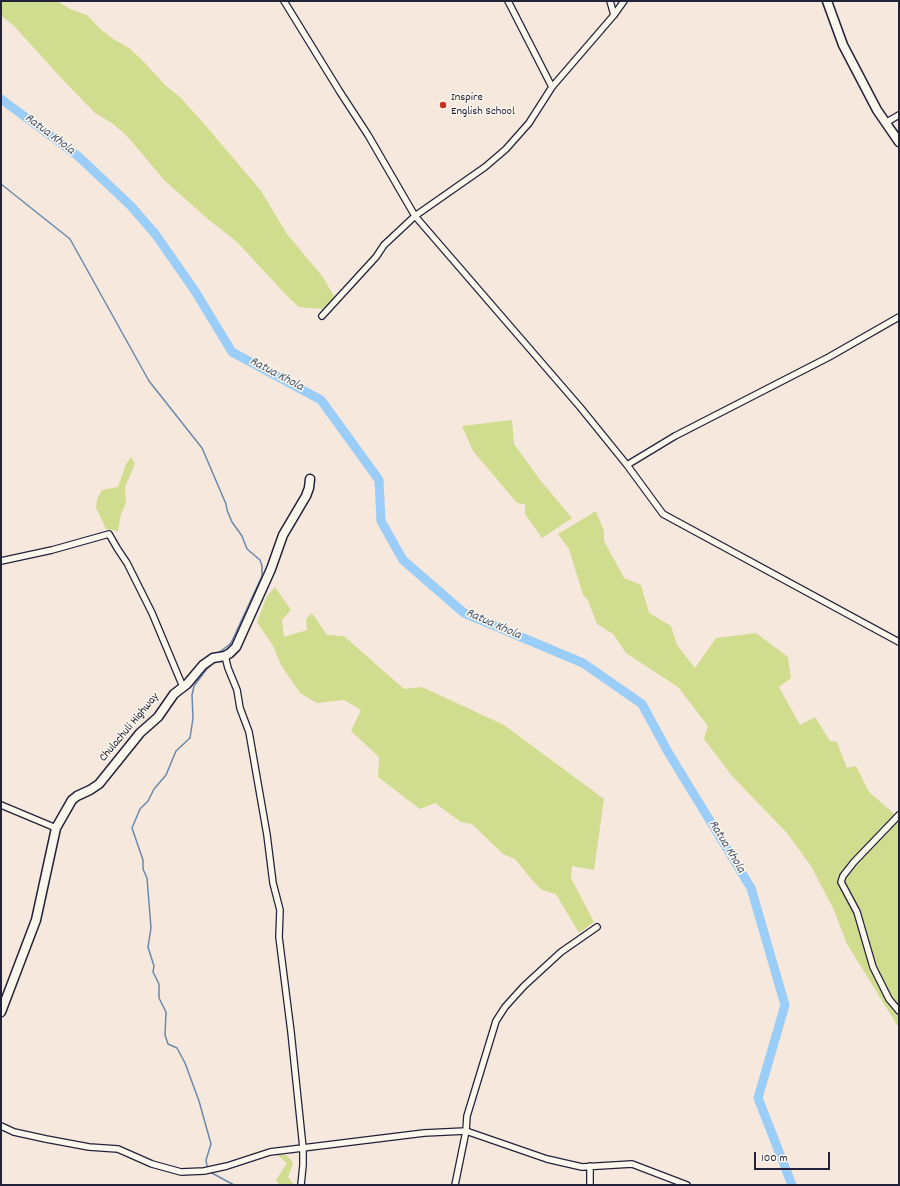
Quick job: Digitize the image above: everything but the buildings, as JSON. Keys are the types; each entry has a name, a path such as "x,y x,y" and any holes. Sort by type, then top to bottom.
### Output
{"street":[{"path":"284,1 368,135 415,216 576,402 627,465 663,514 899,642"},
{"path":"508,1 552,87"},
{"path":"610,1 614,15"},
{"path":"322,316 376,257 384,245 415,216 485,167 506,149 529,123 552,87 614,15 624,1"},
{"path":"827,1 843,45 877,110 887,122 899,142"},
{"path":"887,122 899,115"},
{"path":"627,465 675,436 830,357 899,317"},
{"name":"Chulachuli Highway","path":"1,1012 36,920 56,828 72,800 99,784 140,733 158,717 174,694 187,684 208,660 224,656 236,647 271,569 283,535 306,496 310,479"},
{"path":"1,561 52,550 109,534 127,563 152,613 183,687"},
{"path":"224,656 237,690 240,708 249,732 267,835 273,883 280,910 279,936 303,1148 301,1185"},
{"path":"1,805 56,828"},
{"path":"899,815 854,862 842,876 841,882 857,912 874,967 889,999 899,1010"},
{"path":"454,1185 466,1131 467,1116 496,1021 505,1007 524,986 561,952 597,927"},
{"path":"1,1126 14,1132 46,1139 89,1147 118,1149 152,1164 181,1172 204,1171 241,1162 270,1152 438,1132 466,1131 548,1159 582,1167 632,1164 687,1185"},
{"path":"590,1166 590,1185"}],"green space":[{"path":"1,1 57,1 70,9 87,15 99,28 113,39 129,48 166,86 180,97 261,191 287,234 322,276 334,296 330,304 322,309 299,307 289,298 236,241 209,220 165,181 127,136 112,123 95,113 63,80 15,27 1,15"},
{"path":"512,420 514,444 540,480 572,518 542,538 525,514 525,504 517,503 473,451 462,426"},
{"path":"131,457 135,464 125,487 126,503 121,514 118,531 106,529 96,508 97,499 102,490 118,487 126,464"},
{"path":"596,511 604,531 604,541 624,578 641,585 649,613 671,626 677,645 695,668 716,638 756,633 788,657 791,678 779,687 800,725 815,717 830,741 837,742 847,768 856,766 869,792 899,818 899,1028 847,944 834,910 811,866 787,833 732,776 704,739 708,726 678,687 626,653 613,634 597,624 588,600 583,595 569,549 558,534"},
{"path":"275,587 291,610 282,620 284,637 307,630 306,619 312,613 327,635 344,636 404,689 422,687 504,725 604,799 594,870 572,866 571,878 594,922 579,933 556,894 542,890 515,859 503,854 472,824 461,822 435,803 420,809 378,777 379,757 351,731 361,710 344,700 317,703 300,693 281,665 273,646 257,622 267,596"},
{"path":"276,1154 286,1155 292,1161 293,1164 288,1177 294,1185 280,1185 276,1180 287,1163"}],"waterway":[{"name":"Ratua Khola","path":"1,99 78,156 131,206 156,235 195,291 232,352 321,400 379,480 381,521 403,560 464,613 583,663 642,704 668,752 751,888 785,1005 758,1098 792,1185"},
{"path":"1,184 70,239 149,381 202,448 226,504 232,522 242,536 247,549 260,560 262,566 262,576 232,641 217,654"},
{"path":"207,1166 206,1160 211,1144 199,1101 185,1063 177,1048 168,1044 165,1035 166,1012 159,998 159,984 153,972 154,966 148,947 151,928 147,878 143,869 143,860 132,828 140,809 148,801 154,789 166,775 176,751 190,738 193,718 192,695 194,686 214,662"},
{"path":"210,1172 234,1185"}],"place":[{"name":"Inspire English School","path":"443,105"}]}
